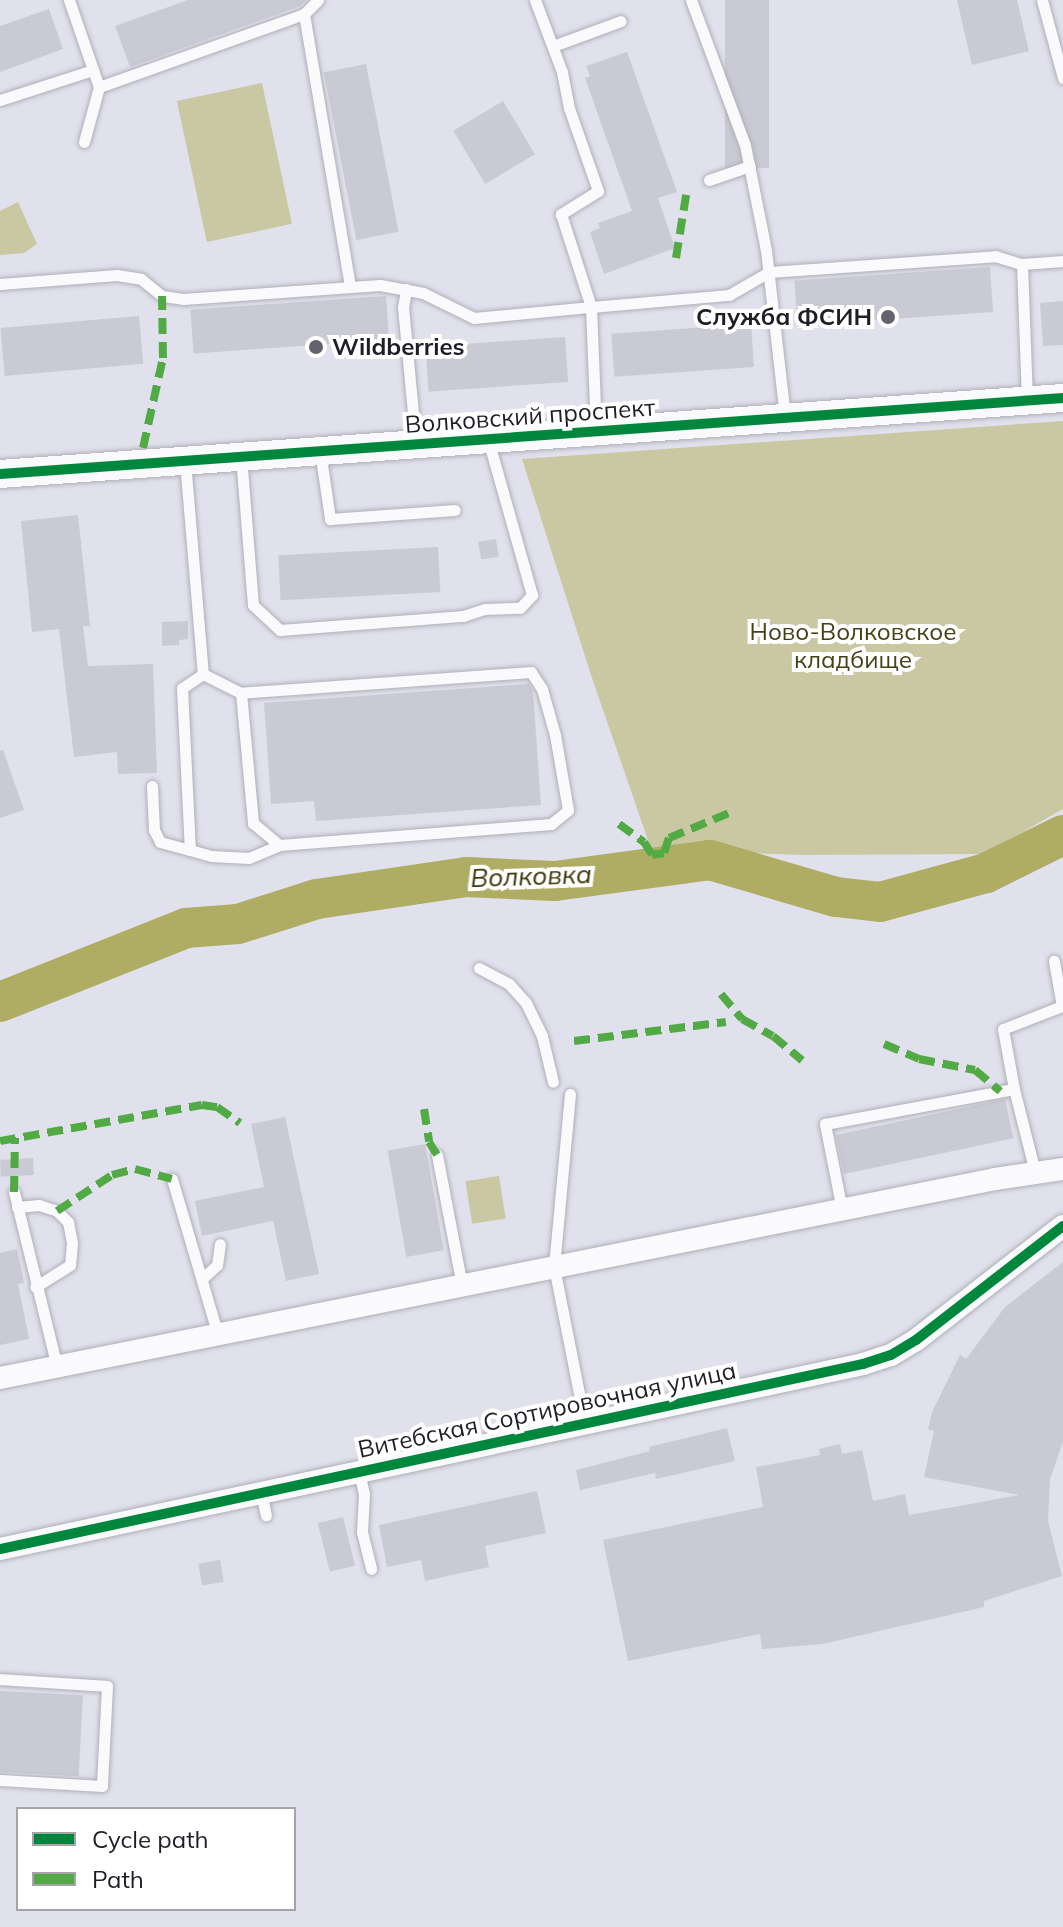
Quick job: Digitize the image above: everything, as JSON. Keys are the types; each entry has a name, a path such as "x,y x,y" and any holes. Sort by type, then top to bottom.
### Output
{"street":[{"name":"Волковский проспект","path":"0,474 1063,398"},
{"path":"0,1378 1035,1172 1063,1169"},
{"name":"Витебская Сортировочная улица","path":"0,1549 891,1355 916,1340 1063,1226"}],"lane":[{"path":"69,0 99,87 84,142"},
{"path":"99,87 304,14 318,0"},
{"path":"535,0 553,46 569,108 598,191 561,214 591,307 596,431"},
{"path":"691,0 750,166 769,272 785,418"},
{"path":"1042,0 1063,78"},
{"path":"304,14 350,285"},
{"path":"553,46 621,21"},
{"path":"0,100 93,70"},
{"path":"709,180 750,166"},
{"path":"0,284 117,275 141,279 162,296 183,299 350,285 406,289 474,318 729,295 769,272 995,256 1022,264 1063,261"},
{"path":"1022,264 1027,400"},
{"path":"406,289 403,307 416,444"},
{"path":"241,456 253,605 280,630 296,629 463,616 485,609 520,608 532,595 488,439"},
{"path":"320,451 330,519 455,510"},
{"path":"185,461 203,674"},
{"path":"152,786 154,830 160,842 211,856 249,858 279,845 551,824 568,810 555,735 542,689 531,672 241,693 203,674"},
{"path":"190,850 182,688 203,674"},
{"path":"241,693 253,823 279,845"},
{"path":"1035,1172 1003,1029 1062,1006 1054,961"},
{"path":"479,968 509,984 526,1003 542,1036 553,1082"},
{"path":"842,1210 825,1124 1014,1089"},
{"path":"570,1094 554,1267 585,1423"},
{"path":"437,1155 462,1286"},
{"path":"172,1179 192,1249 204,1277 218,1335"},
{"path":"14,1192 57,1367"},
{"path":"17,1207 39,1205 57,1211 68,1222 72,1243 70,1265 35,1287"},
{"path":"204,1277 217,1265 220,1244"},
{"path":"359,1470 364,1494 362,1532 371,1569"},
{"path":"261,1492 266,1515"},
{"path":"0,1679 107,1686 102,1786 0,1780"}],"green space":[{"path":"262,83 292,224 207,242 177,101"},
{"path":"18,202 37,244 24,253 0,255 0,211"},
{"name":"Ново-Волковское кладбище","path":"1063,421 1063,809 984,854 803,855 651,849 522,459"},
{"path":"499,1176 506,1218 472,1224 465,1181"}],"building":[{"path":"188,0 306,0 300,6 130,67 115,26"},
{"path":"725,0 769,0 769,168 725,168"},
{"path":"957,0 1017,0 1029,51 972,65"},
{"path":"49,9 63,49 0,72 0,26"},
{"path":"627,52 677,192 658,198 675,248 604,274 590,232 600,228 598,223 632,211 585,78 590,76 586,66"},
{"path":"366,64 399,232 356,240 324,72"},
{"path":"503,101 535,154 485,184 453,131"},
{"path":"990,267 993,312 798,326 794,281"},
{"path":"386,296 389,340 194,354 190,310"},
{"path":"1063,301 1063,345 1043,346 1040,303"},
{"path":"139,316 143,364 5,376 1,328"},
{"path":"751,324 754,367 614,377 611,334"},
{"path":"565,337 568,382 428,392 425,347"},
{"path":"78,515 90,626 83,626 88,666 153,664 157,773 118,774 117,752 74,757 59,629 32,632 21,521"},
{"path":"496,539 499,557 481,560 478,542"},
{"path":"438,547 440,592 281,600 278,555"},
{"path":"188,621 188,639 179,640 179,645 162,646 162,622"},
{"path":"529,684 533,691 541,805 316,821 314,801 271,804 264,703"},
{"path":"3,750 24,810 0,818 0,751"},
{"path":"1005,1099 1013,1138 844,1174 836,1135"},
{"path":"285,1117 319,1274 286,1281 273,1221 202,1236 195,1201 264,1187 251,1124"},
{"path":"425,1144 444,1250 406,1257 388,1151"},
{"path":"33,1158 34,1175 1,1177 0,1160"},
{"path":"17,1249 24,1283 18,1284 29,1339 0,1345 0,1253"},
{"path":"1063,1262 1063,1442 1050,1479 1048,1521 1062,1576 984,1601 984,1607 823,1644 762,1649 760,1634 628,1661 603,1540 763,1507 756,1467 820,1455 819,1449 840,1444 842,1454 862,1450 873,1501 905,1494 909,1515 1019,1495 924,1477 934,1431 928,1429 932,1412 960,1355 966,1359 1005,1307"},
{"path":"727,1428 735,1461 656,1479 655,1473 580,1490 576,1470 650,1451 649,1447"},
{"path":"537,1491 546,1533 485,1546 489,1567 425,1581 421,1560 387,1567 379,1525"},
{"path":"343,1517 355,1566 330,1572 318,1523"},
{"path":"220,1560 224,1582 202,1585 198,1564"},
{"path":"0,1691 83,1695 79,1776 0,1772"}],"waterway":[{"name":"Волковка","path":"0,1002 186,928 238,924 317,899 466,877 555,881 710,860 836,897 880,902 986,873 1063,835"}],"marked path":[{"path":"676,258 687,189"},
{"path":"143,448 163,358 162,296"},
{"path":"619,824 644,842 652,855 664,853 669,838 734,811"},
{"path":"721,994 742,1019 773,1036 802,1060"},
{"path":"574,1041 726,1022"},
{"path":"884,1044 919,1059 975,1070 1000,1091"},
{"path":"0,1141 202,1105 217,1107 240,1123"},
{"path":"424,1109 429,1142 437,1155"},
{"path":"14,1192 15,1138"},
{"path":"57,1211 112,1175 135,1169 172,1179"}],"cycle path":[{"path":"0,474 1063,398"},
{"path":"0,1549 863,1364 891,1355 916,1340 1063,1226"}],"place":[{"name":"Служба ФСИН","path":"888,317"},
{"name":"Wildberries","path":"316,347"}]}
